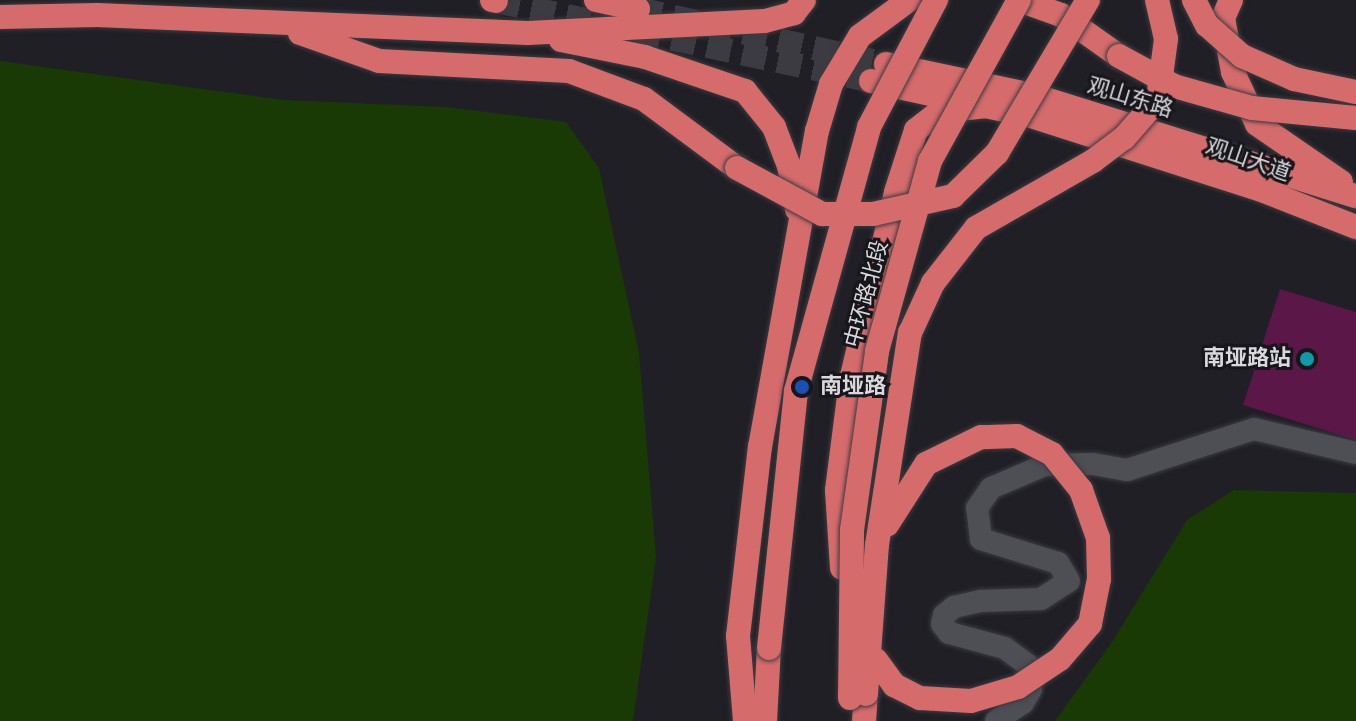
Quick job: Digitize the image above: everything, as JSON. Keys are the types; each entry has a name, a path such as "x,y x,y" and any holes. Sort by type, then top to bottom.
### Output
{"highway":[{"path":"596,0 638,9"},
{"path":"0,17 97,15 528,33 765,21 794,13 804,0"},
{"path":"745,721 738,636 760,447 817,131 831,84 860,36 909,0"},
{"name":"中环路北段","path":"765,721 769,648 796,391 869,127 936,0"},
{"path":"1019,0 1061,15 1174,86 1252,108 1356,118"},
{"name":"中环路北段","path":"855,704 852,530 877,351 930,161 1019,0"},
{"path":"276,24 379,61 569,71 644,99 737,168 822,214 873,214 953,196 997,153 1088,0"},
{"path":"864,721 855,704 910,333 933,283 976,228 1093,161 1124,138 1158,99 1166,39 1157,0"},
{"path":"1194,0 1207,25 1242,56 1294,79 1356,92"},
{"path":"1231,0 1223,18 1233,72 1257,124 1356,194"},
{"path":"528,33 645,57 745,91 764,108 789,166 797,207 794,253"},
{"name":"观山东路","path":"1031,116 878,73 1036,96 1356,194"},
{"path":"877,545 903,495 926,464 981,437 1017,436 1052,454 1081,490 1098,538 1099,579 1090,624 1060,659 1018,687 971,701 920,698 894,685 876,660 843,582 837,490 851,380 916,130 940,111 987,106"},
{"name":"观山大道","path":"1031,116 1264,191 1356,227"}],"street":[{"path":"996,721 1023,703 1031,689 1028,665 1005,648 949,633 942,624 944,615 981,601 1041,599 1069,581 1058,563 981,539 977,508 991,488 1045,465 1093,464 1127,470 1254,429 1356,453"}],"green space":[{"path":"0,61 284,100 446,107 566,122 599,168 639,353 656,557 633,721 0,721"},
{"path":"1234,490 1356,493 1356,721 1055,721 1112,642 1187,520"}],"building":[{"name":"南垭路站","path":"1280,289 1356,312 1356,440 1243,405"}],"tunnel":[{"path":"496,1 871,81"},
{"path":"638,9 886,64"}],"place":[{"name":"南垭路站","path":"1307,359"},
{"name":"南垭路","path":"802,387"}]}
